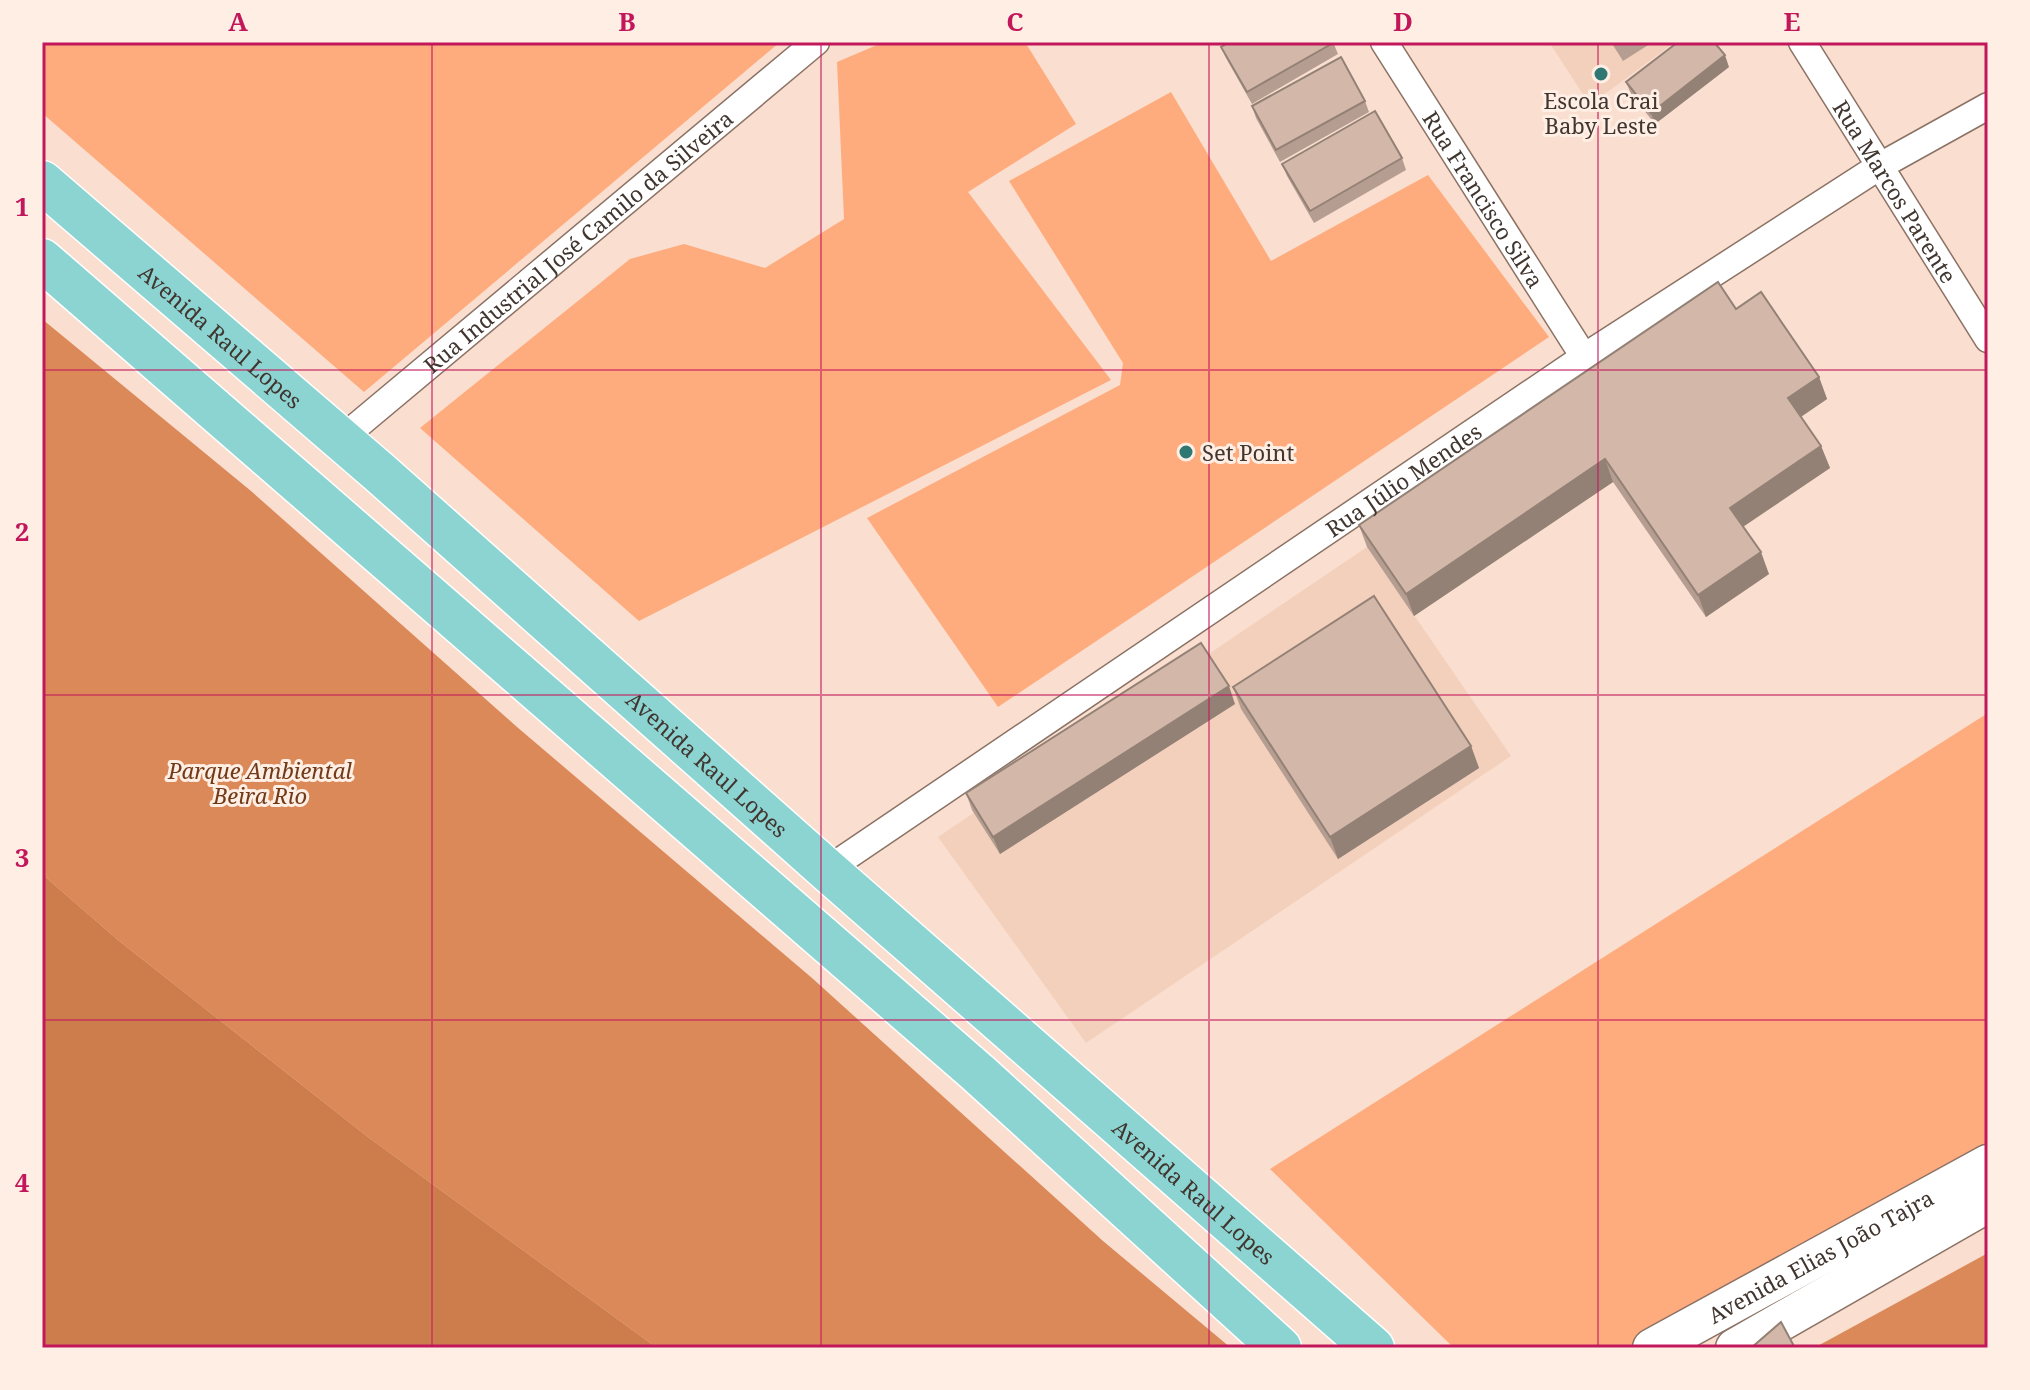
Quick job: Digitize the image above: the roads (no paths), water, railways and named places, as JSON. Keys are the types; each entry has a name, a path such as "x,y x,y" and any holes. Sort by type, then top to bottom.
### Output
{"main road":[{"name":"Avenida Raul Lopes","path":"42,182 1373,1348"},
{"path":"42,260 978,1073 1280,1348"}],"street":[{"name":"Rua Industrial José Camilo da Silveira","path":"340,440 816,42"},
{"name":"Rua Francisco Silva","path":"1384,42 1584,357"},
{"name":"Rua Marcos Parente","path":"1802,42 1988,339"},
{"name":"Rua Júlio Mendes","path":"827,870 1584,357 1880,166 1988,106"},
{"name":"Avenida Elias João Tajra","path":"1652,1348 1988,1164"},
{"name":"Avenida Elias João Tajra","path":"1735,1348 1988,1203"}],"place":[{"name":"Escola Crai Baby Leste","path":"1601,74"},
{"name":"Set Point","path":"1186,452"}],"park label":[{"name":"Parque Ambiental Beira Rio","path":"260,782"}]}
